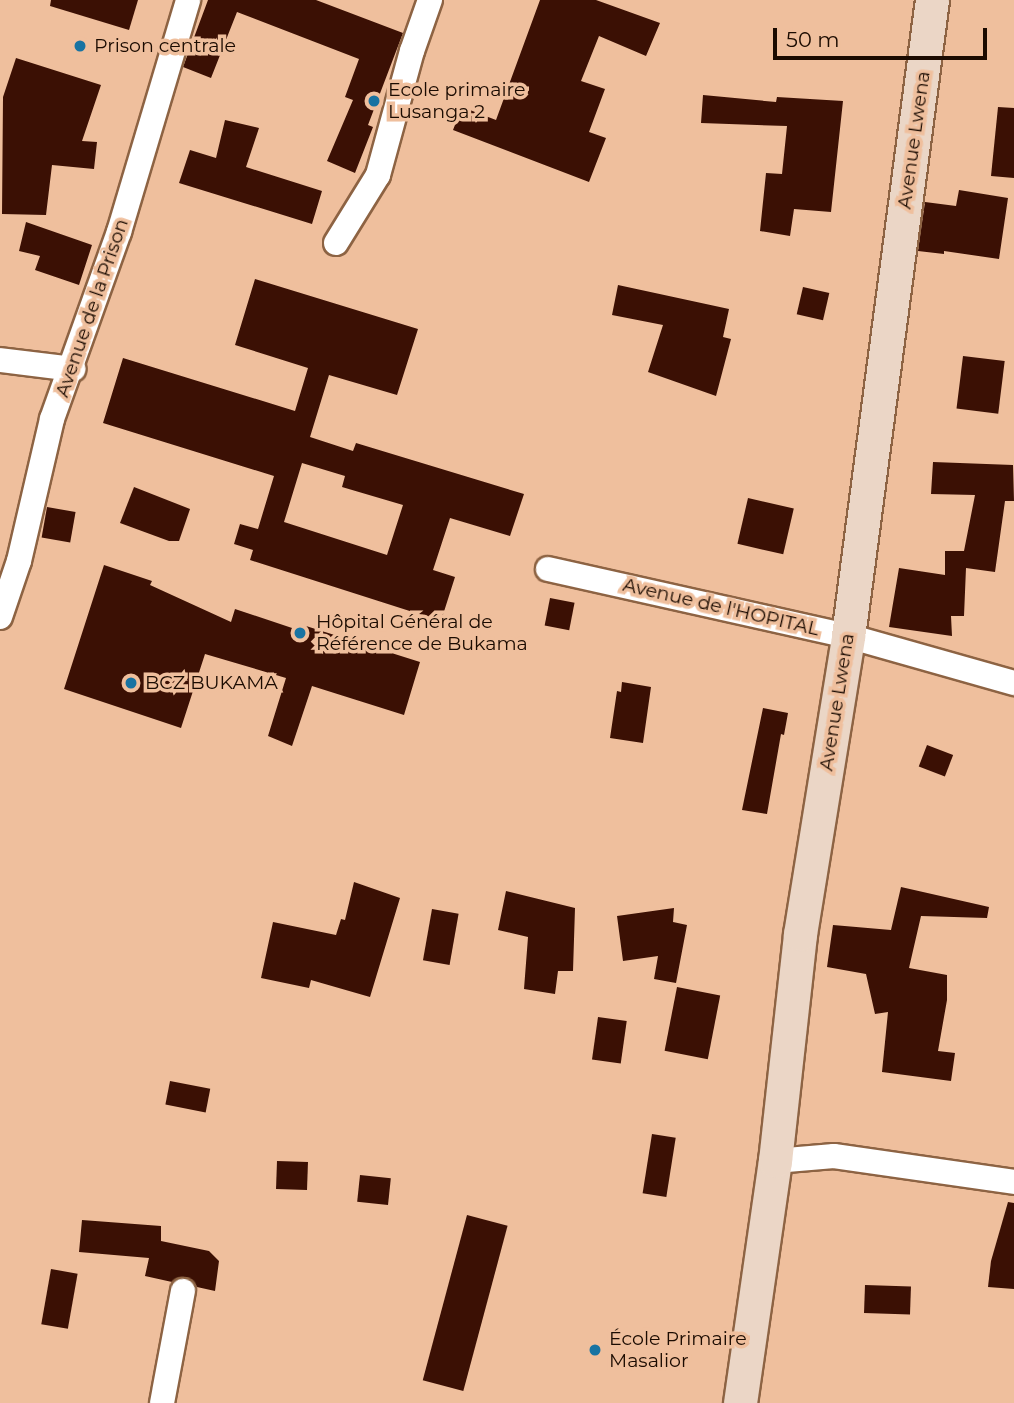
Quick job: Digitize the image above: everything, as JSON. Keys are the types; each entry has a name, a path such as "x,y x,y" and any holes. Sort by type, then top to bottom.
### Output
{"main road":[{"name":"Avenue Lwena","path":"740,1403 775,1161 800,934 848,636 932,0"}],"street":[{"name":"Avenue de la Prison","path":"0,617 19,561 52,419 119,232 188,0"},
{"path":"336,243 378,174 412,51 430,0"},
{"path":"0,360 72,369"},
{"name":"Avenue de l'HOPITAL","path":"548,569 848,636 1014,683"},
{"path":"775,1161 834,1156 1014,1182"},
{"path":"162,1403 183,1291"}],"building":[{"path":"51,0 138,0 129,30 50,6"},
{"path":"208,0 316,0 403,33 368,125 373,127 355,173 327,161 353,100 345,97 359,59 237,12 211,78 183,67"},
{"path":"540,0 596,0 660,23 646,56 599,36 581,81 605,89 589,132 606,138 589,182 453,130 462,107 496,120"},
{"path":"16,58 101,85 82,141 97,142 94,169 52,165 46,215 2,214 3,97"},
{"path":"703,95 776,102 777,97 843,101 831,212 794,209 790,236 760,231 766,173 782,174 787,126 701,123"},
{"path":"998,107 1014,108 1014,178 991,176"},
{"path":"225,120 259,128 246,167 322,191 312,224 179,183 190,150 216,158"},
{"path":"959,190 1008,198 999,259 944,251 944,254 918,251 925,202 956,206"},
{"path":"26,222 92,245 79,285 35,270 40,256 19,251"},
{"path":"255,279 418,329 397,395 329,375 310,437 353,451 356,443 524,494 510,536 450,518 433,570 455,577 441,621 250,560 253,550 234,544 240,524 258,529 274,476 103,423 123,358 295,411 308,368 235,345","holes":["302,463 345,476 342,487 403,505 387,555 284,522"]},
{"path":"618,285 729,309 723,337 731,339 716,396 648,372 663,325 612,315"},
{"path":"803,287 829,293 823,320 797,314"},
{"path":"963,356 1005,361 998,414 957,409"},
{"path":"933,462 1013,465 1014,501 1005,501 995,572 966,568 964,616 951,616 952,636 889,627 899,568 945,575 945,551 964,551 975,495 931,494"},
{"path":"134,487 190,509 179,541 169,541 120,523"},
{"path":"748,498 794,509 783,554 737,544"},
{"path":"47,507 76,512 70,543 42,538"},
{"path":"104,565 152,581 150,585 231,622 235,609 304,632 306,626 420,662 404,715 312,686 292,746 268,736 286,678 205,654 181,728 64,689"},
{"path":"550,598 575,603 569,630 545,625"},
{"path":"622,682 651,687 643,743 610,738 617,691 621,692"},
{"path":"763,708 788,713 784,735 781,734 767,814 742,810"},
{"path":"927,745 953,755 945,777 919,766"},
{"path":"354,882 400,898 370,997 311,980 309,988 261,978 273,922 336,935 341,919 345,920"},
{"path":"901,887 989,907 987,918 921,916 909,968 947,975 947,1000 938,1051 955,1053 951,1081 882,1072 888,1012 875,1014 866,974 827,967 833,925 891,930"},
{"path":"506,891 575,908 573,971 558,971 555,994 524,989 528,937 498,930"},
{"path":"674,908 673,922 687,925 676,983 654,979 658,956 623,961 617,916"},
{"path":"432,909 459,914 450,965 423,960"},
{"path":"677,987 720,995 708,1059 665,1051"},
{"path":"598,1017 627,1021 621,1064 592,1060"},
{"path":"170,1081 210,1089 206,1112 165,1105"},
{"path":"652,1134 676,1138 666,1197 643,1193"},
{"path":"277,1161 308,1162 307,1190 276,1189"},
{"path":"360,1175 391,1178 388,1205 357,1202"},
{"path":"1008,1202 1014,1203 1014,1289 988,1287 991,1261"},
{"path":"467,1215 508,1226 463,1391 423,1380"},
{"path":"82,1220 161,1226 161,1241 209,1251 219,1261 215,1291 197,1287 186,1277 172,1282 145,1276 149,1258 79,1252"},
{"path":"51,1269 78,1274 68,1329 41,1324"},
{"path":"865,1285 911,1287 910,1315 864,1313"}],"place":[{"name":"Prison centrale","path":"80,46"},
{"name":"Ecole primaire Lusanga 2","path":"374,101"},
{"name":"Hôpital Général de Référence de Bukama","path":"300,633"},
{"name":"BCZ BUKAMA","path":"131,683"},
{"name":"École Primaire Masalior","path":"595,1350"}]}
